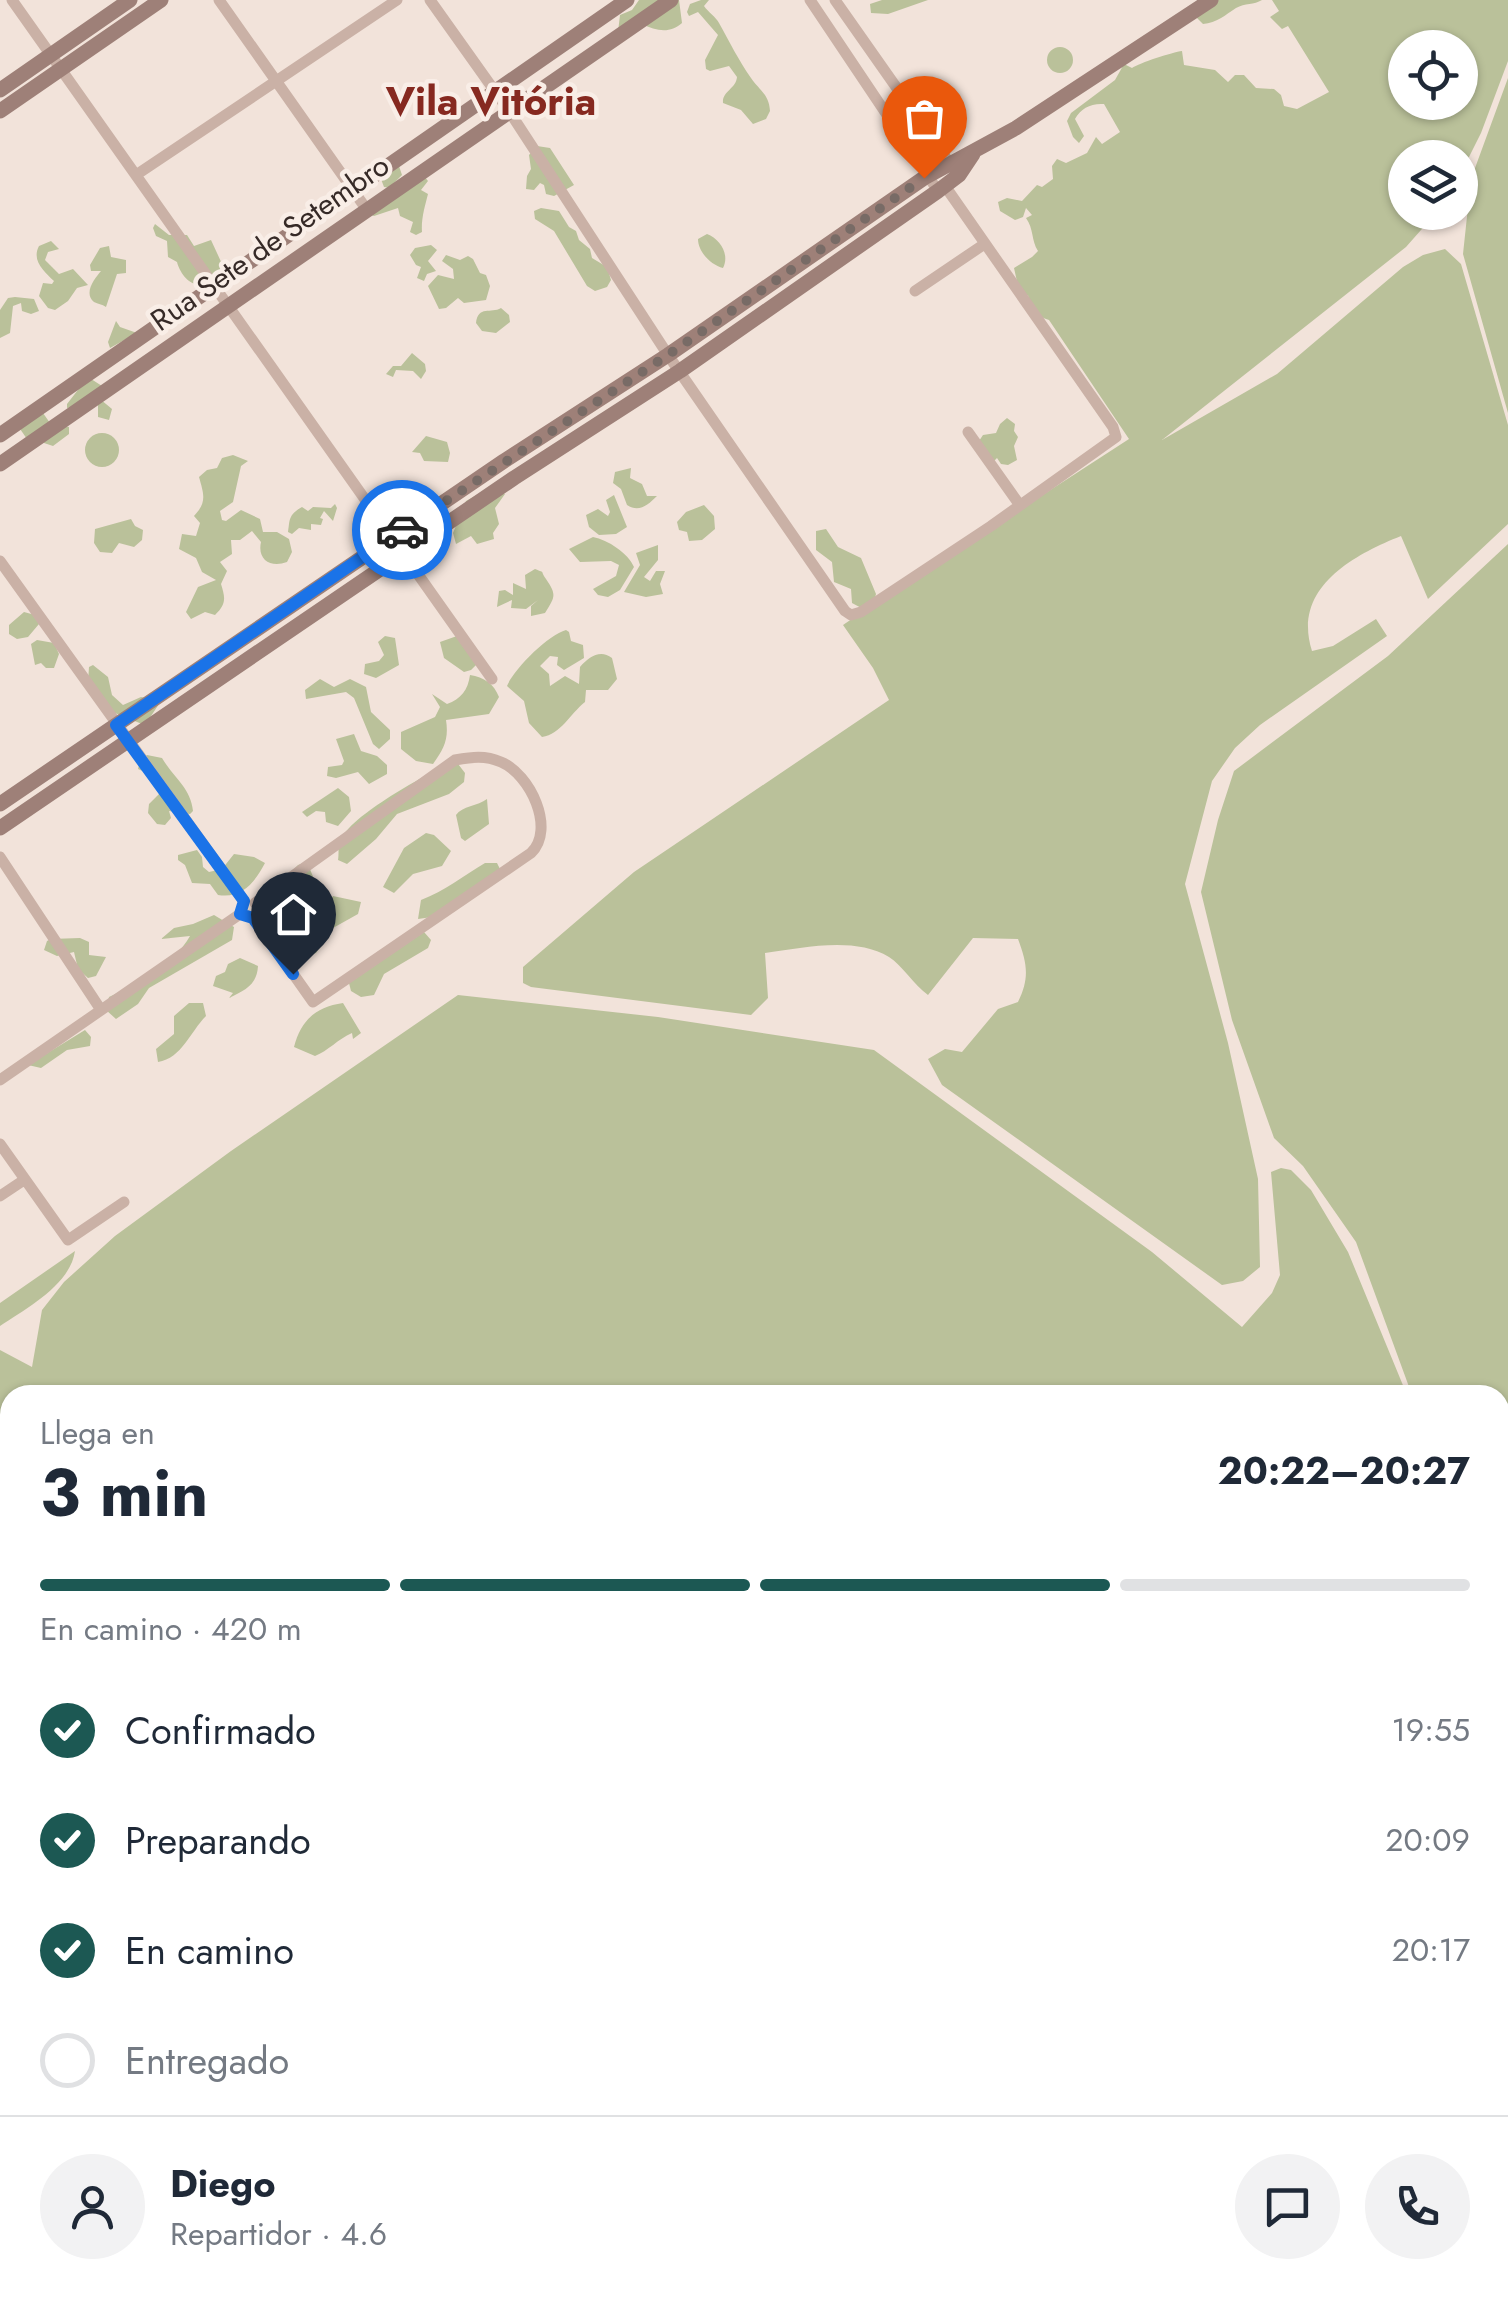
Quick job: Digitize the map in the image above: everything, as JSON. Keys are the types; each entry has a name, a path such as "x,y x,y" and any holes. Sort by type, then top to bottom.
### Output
{"main road":[{"path":"0,90 130,0"},
{"path":"0,112 161,0"},
{"name":"Rua Sete de Setembro","path":"0,464 670,0"},
{"path":"0,828 402,554 680,371 942,188 953,169 974,153 1211,0"},
{"name":"Rua Sete de Setembro","path":"0,435 622,1"},
{"path":"0,804 930,174 953,169"},
{"path":"816,253 827,268"}],"street":[{"path":"12,0 492,678"},
{"path":"219,0 367,210"},
{"path":"136,175 397,0"},
{"path":"430,0 509,112 668,355 851,615 991,526 1116,437 1113,427 810,0"},
{"path":"835,0 953,169"},
{"path":"622,1 636,24"},
{"path":"836,40 854,28"},
{"path":"916,291 983,245"},
{"path":"968,432 1018,504"},
{"path":"0,561 126,740 248,909 314,1002 532,853 543,838 544,824 530,792 506,764 480,756 455,760 248,909 0,1080"},
{"path":"0,856 101,1010"},
{"path":"0,1144 68,1240 124,1202"},
{"path":"0,1196 24,1180"}],"green space":[{"path":"639,0 679,0 682,23 668,30 642,24 618,32 620,15 632,10"},
{"path":"709,0 704,6 718,21 766,97 770,111 766,119 753,124 741,110 723,103 737,77 729,66 706,69 705,60 718,35 698,12 689,16 687,12 690,4"},
{"path":"882,0 928,0 888,14 871,13 870,4"},
{"path":"1199,0 1262,0 1239,6 1203,24 1195,16"},
{"path":"1272,0 1508,0 1508,61 1478,140 1388,140 1388,230 1421,230 1406,247 1162,440 1277,374 1403,267 1423,255 1445,249 1461,264 1508,425 1508,524 1428,599 1401,536 1363,554 1330,578 1310,610 1312,651 1333,646 1376,619 1387,636 1260,725 1235,748 1212,781 1185,884 1228,1043 1258,1179 1260,1267 1243,1281 1222,1285 942,1085 928,1059 945,1049 962,1052 998,1009 1018,1002 1026,970 1018,939 973,938 928,995 889,957 860,947 828,945 765,953 768,998 751,1015 531,987 523,983 523,967 634,872 889,700 873,668 843,625 865,610 852,603 851,589 834,582 832,562 816,550 816,531 826,529 838,547 861,558 876,594 873,605 1129,439 1049,320 1034,311 1028,295 1020,295 1014,268 1038,251 1026,218 1032,215 1026,208 1023,217 1015,220 1000,211 998,202 1007,198 1022,201 1037,185 1042,187 1053,179 1052,166 1057,159 1066,163 1087,153 1096,137 1102,144 1120,132 1104,104 1087,107 1077,115 1075,119 1084,136 1079,143 1067,121 1071,113 1115,80 1124,64 1132,68 1182,51 1184,65 1215,70 1228,82 1235,75 1244,75 1256,88 1274,89 1284,106 1297,109 1329,92 1288,26 1282,29 1270,17 1279,11"},
{"path":"1060,47 1069,51 1073,60 1069,69 1060,73 1051,69 1047,60 1051,51"},
{"path":"1508,78 1508,413 1463,254 1466,230 1478,230 1478,160"},
{"path":"537,146 550,148 574,185 554,196 546,194 540,183 534,190 526,189 531,169 529,155"},
{"path":"399,166 402,175 394,183 424,176 428,181 421,190 428,194 422,232 416,235 410,232 413,222 400,216 398,208 374,216 366,213 391,188 384,187 381,179"},
{"path":"534,211 559,211 590,249 592,258 607,267 611,280 607,287 595,291 587,286 554,231 535,219"},
{"path":"155,224 169,235 187,235 194,246 211,240 223,266 219,277 211,274 197,284 187,279 177,262 168,257 167,241 156,236"},
{"path":"707,234 722,248 723,268 700,249 698,239"},
{"path":"51,241 59,249 48,252 45,260 59,274 73,269 88,285 77,288 55,310 48,308 39,296 43,283 54,281 40,266 37,251"},
{"path":"431,245 437,250 428,261 436,271 427,274 424,281 417,278 421,267 410,255 415,248"},
{"path":"109,246 111,257 126,260 126,273 117,274 106,307 91,298 91,286 101,271 91,271 90,265 100,248"},
{"path":"446,255 473,259 490,286 486,300 464,303 458,298 439,309 428,286 438,275 454,279 453,269 442,261"},
{"path":"8,298 34,299 39,311 22,311 21,303 13,306 10,333 0,338 0,310"},
{"path":"501,308 510,322 496,333 482,331 476,323 479,314"},
{"path":"116,321 120,327 137,333 110,348 108,342"},
{"path":"412,353 425,364 421,379 413,371 396,370 393,377 386,374 393,366 401,366"},
{"path":"88,377 102,386 100,399 112,409 109,420 98,417 98,404 67,408"},
{"path":"43,413 50,423 69,427 69,434 53,446 44,443 44,434 27,439 18,426"},
{"path":"1007,418 1015,424 1018,437 1014,446 1017,460 1008,465 997,458 994,461 979,441 983,435 996,433"},
{"path":"102,433 114,438 119,450 114,462 102,467 90,462 85,450 90,438"},
{"path":"426,436 447,442 448,462 424,461 420,453 412,452"},
{"path":"233,455 248,461 241,466 233,502 220,511 222,520 241,510 260,519 263,532 277,532 289,539 292,552 287,562 271,563 263,558 261,542 252,531 240,540 231,540 232,554 220,562 227,571 221,584 222,607 215,615 205,612 191,619 186,612 198,587 216,580 202,572 196,558 179,549 182,534 196,536 200,523 194,516 203,498 199,477 217,468 222,458"},
{"path":"631,468 630,478 642,484 647,496 657,496 639,508 627,505 621,489 613,483 615,472"},
{"path":"491,487 505,494 495,508 499,524 494,539 477,544 471,536 456,544 453,533 466,501"},
{"path":"614,495 627,527 616,534 599,535 589,527 586,515 598,509 608,516 606,500"},
{"path":"335,504 333,521 324,511 321,525 311,524 311,530 299,528 292,534 288,532 292,515 302,507 308,511"},
{"path":"704,505 714,516 715,529 702,540 689,541 687,532 679,530 677,522 686,512"},
{"path":"131,519 143,530 142,540 134,547 119,543 112,553 100,552 94,543 95,529"},
{"path":"593,537 617,548 634,567 620,590 608,597 593,589 616,576 619,565 611,561 580,562 569,549"},
{"path":"1508,544 1508,1385 1408,1385 1356,1242 1303,1166 1274,1138 1232,1020 1201,892 1234,771 1388,656"},
{"path":"658,545 658,560 644,577 650,581 656,571 665,571 660,584 663,594 646,597 624,592 640,565 636,553"},
{"path":"535,569 542,572 553,593 545,613 531,616 531,606 538,600 526,609 511,608 512,600 497,607 499,591 513,595 513,583 526,589 525,575"},
{"path":"24,612 35,615 39,624 28,637 17,639 9,634 9,625"},
{"path":"566,630 571,641 583,645 584,658 564,670 557,665 558,657 550,656 540,666 549,674 550,686 565,676 579,684 580,667 599,654 612,658 617,679 608,690 586,690 585,702 560,728 542,737 529,723 524,701 507,686 532,654"},
{"path":"385,636 395,638 399,665 376,678 364,674 365,664 379,661 384,655 378,642"},
{"path":"457,636 478,663 471,670 464,672 444,658 440,642"},
{"path":"37,640 54,643 59,654 54,668 35,665 31,644"},
{"path":"93,665 108,677 112,695 123,705 141,697 156,700 159,704 149,719 142,724 110,711 88,682 89,667"},
{"path":"470,675 488,682 497,692 499,697 489,714 446,720 445,744 433,764 416,761 401,749 401,732 435,717 440,707 432,694 447,704 460,697"},
{"path":"320,679 334,687 350,679 366,687 371,712 390,730 390,739 379,749 373,744 354,698 346,692 306,699 305,690"},
{"path":"354,734 361,751 377,756 387,765 387,774 369,784 358,772 336,778 327,776 328,767 342,765 344,761 336,739"},
{"path":"147,755 162,758 181,783 192,803 190,814 169,811 171,818 165,825 157,824 148,813 149,804 164,789 158,778 138,769"},
{"path":"455,760 465,773 464,782 449,794 397,814 347,864 338,860 339,844 356,821"},
{"path":"338,788 349,797 351,811 338,826 326,822 325,812 316,811 307,817 302,812"},
{"path":"487,799 489,824 465,841 456,815"},
{"path":"426,833 434,835 451,851 442,866 413,874 394,893 383,887 404,848"},
{"path":"197,850 209,872 222,869 234,854 265,863 247,888 218,895 210,884 192,883 185,865 178,860 178,855"},
{"path":"307,862 312,883 283,900 276,913 271,910 266,897 298,865"},
{"path":"485,863 497,863 503,875 432,917 418,919 421,900"},
{"path":"333,896 361,902 358,914 333,928 316,953 299,958 294,922 315,910 321,916"},
{"path":"214,915 234,927 232,940 149,988 138,1004 116,1019 106,1010 109,997 165,964 190,936 161,939 174,928"},
{"path":"424,932 431,940 428,948 384,974 374,995 361,997 351,991 349,983"},
{"path":"80,938 89,942 89,955 106,957 96,976 88,978 78,969 74,952 57,956 44,950 51,939"},
{"path":"240,958 258,966 257,973 249,986 229,998 233,993 213,986 216,976"},
{"path":"458,995 658,1017 874,1050 1152,1252 1242,1327 1272,1293 1280,1275 1271,1172 1291,1170 1311,1190 1348,1252 1403,1385 0,1385 0,1350 32,1367 42,1310 64,1282 115,1236"},
{"path":"189,1003 203,1003 206,1016 180,1050 158,1062 156,1049 174,1034 174,1016"},
{"path":"343,1003 361,1033 353,1039 352,1033 315,1056 294,1047 311,1016"},
{"path":"85,1030 91,1037 90,1046 67,1050 41,1068 28,1065"},
{"path":"75,1251 56,1285 0,1326 0,1303"}],"way so far":[{"path":"402,530 668,355 924,178"}],"district":[{"name":"Vila Vitória","path":"491,101"}],"route":[{"path":"293,974 253,918 240,914 244,901 116,725 402,530"}]}
